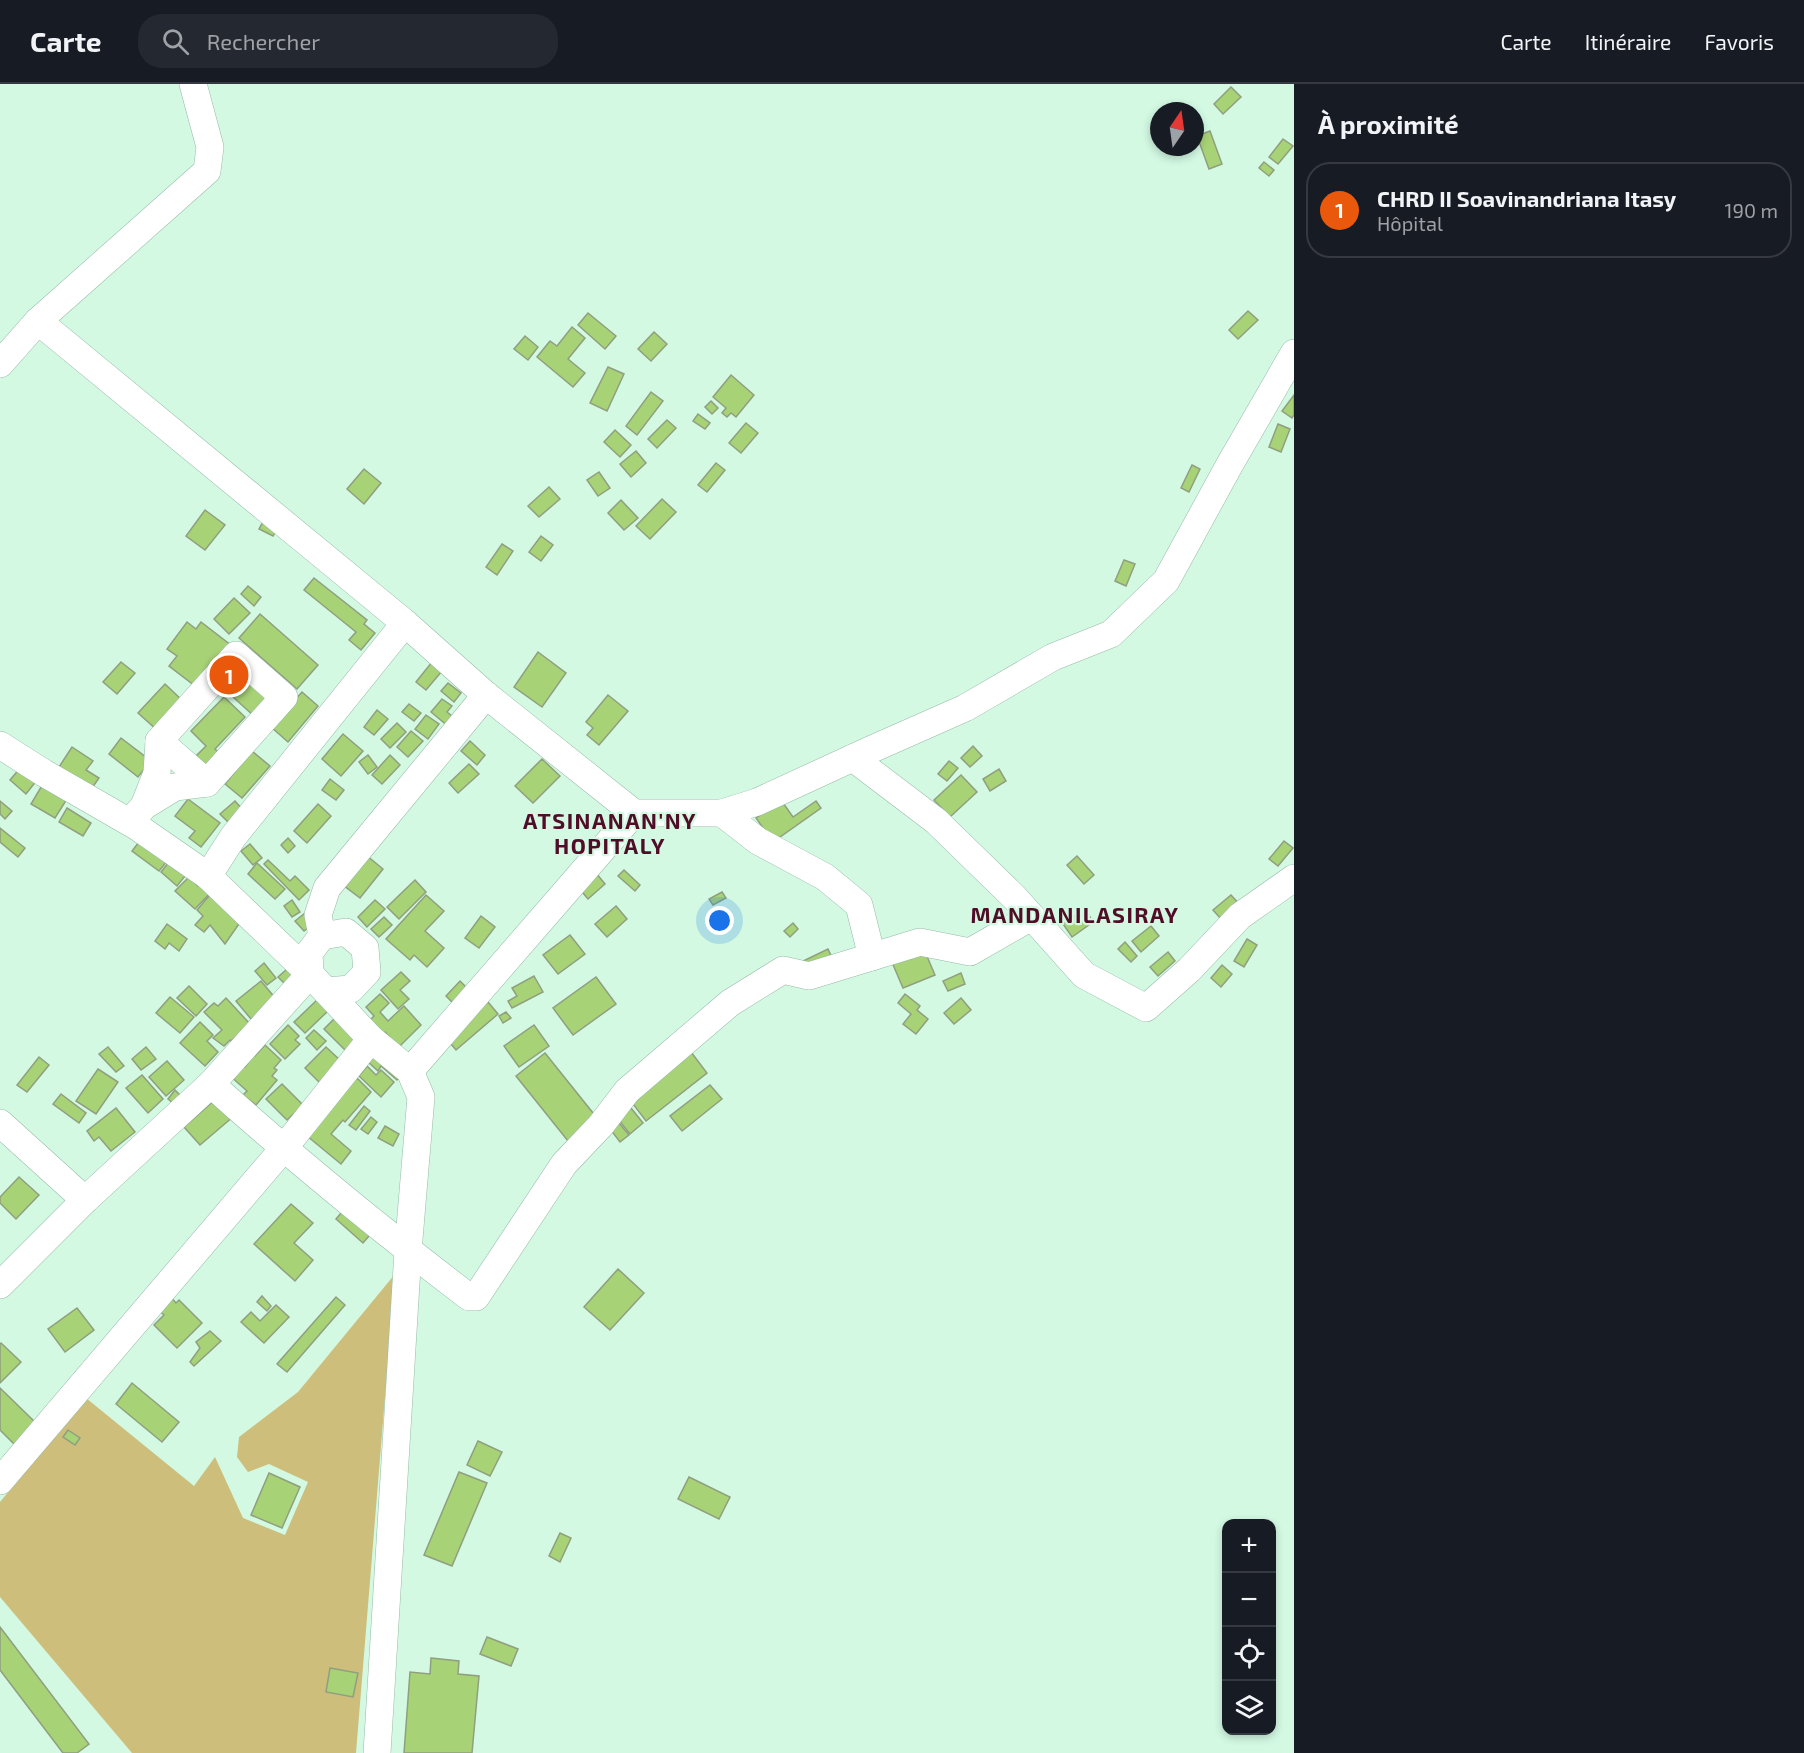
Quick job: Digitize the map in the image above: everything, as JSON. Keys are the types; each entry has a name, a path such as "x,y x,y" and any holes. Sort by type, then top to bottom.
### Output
{"street":[{"path":"0,364 38,321 207,171 210,147 193,84"},
{"path":"38,321 405,623 486,695 634,813 722,813 757,802 965,708 1053,657 1111,634 1166,581 1294,353"},
{"path":"208,876 233,837 405,623"},
{"path":"236,655 284,697 207,783 175,787 137,814 157,773 159,741 236,655"},
{"path":"322,936 318,915 327,888 486,695"},
{"path":"159,741 207,783"},
{"path":"0,745 44,773 137,814 208,876 318,983 371,1039 410,1071 421,1097 408,1251 377,1753"},
{"path":"853,758 936,821 1015,898 1084,975 1146,1008 1189,970 1240,916 1294,878"},
{"path":"410,1071 634,813"},
{"path":"722,813 758,841 825,877 859,905 872,957"},
{"path":"211,1084 283,1149 408,1251 469,1297 476,1297 564,1164 601,1125 627,1091 730,1004 783,970 809,976 920,942 970,952 1031,917"},
{"path":"346,932 365,948 367,972 351,989 318,983 309,953 322,936 346,932"},
{"path":"0,1285 85,1200 318,983"},
{"path":"0,1481 283,1149 371,1039"},
{"path":"0,1123 85,1200"}],"shaded area":[{"path":"395,1274 356,1753 132,1753 0,1597 0,1502 86,1398 194,1486 215,1457 243,1518 285,1535 308,1482 269,1464 248,1472 237,1457 239,1437 298,1392"}],"building":[{"path":"1231,87 1241,97 1223,114 1214,104"},
{"path":"1210,131 1222,164 1209,169 1204,155 1204,133"},
{"path":"1283,139 1293,146 1278,164 1269,157"},
{"path":"1264,162 1274,170 1269,176 1259,168"},
{"path":"1248,311 1258,320 1238,339 1229,330"},
{"path":"588,313 616,336 605,349 578,325"},
{"path":"572,327 585,338 568,359 585,373 573,387 537,357 550,341 557,346"},
{"path":"654,332 667,344 651,361 638,349"},
{"path":"525,336 538,347 528,360 514,349"},
{"path":"608,367 624,374 607,411 590,403"},
{"path":"731,375 754,395 736,417 731,413 727,417 722,413 726,408 713,397"},
{"path":"651,392 663,401 637,435 626,426"},
{"path":"1294,395 1294,415 1292,418 1282,411"},
{"path":"711,401 718,408 712,414 705,407"},
{"path":"698,414 710,423 705,429 693,421"},
{"path":"667,420 676,428 657,448 648,439"},
{"path":"746,423 758,433 741,453 729,443"},
{"path":"1278,424 1290,429 1281,452 1269,447"},
{"path":"615,430 631,445 620,457 604,442"},
{"path":"636,451 646,463 631,477 620,464"},
{"path":"716,463 725,470 707,492 698,485"},
{"path":"1192,465 1200,469 1189,492 1181,488"},
{"path":"364,469 381,483 364,504 347,489"},
{"path":"599,472 610,488 598,496 587,480"},
{"path":"549,487 560,499 539,517 528,506"},
{"path":"662,499 676,512 650,539 636,526"},
{"path":"621,500 638,518 624,530 608,513"},
{"path":"205,510 225,525 205,550 186,536"},
{"path":"263,522 277,529 273,536 259,529"},
{"path":"541,536 553,545 541,561 529,552"},
{"path":"502,544 513,551 497,575 486,567"},
{"path":"1124,560 1135,564 1126,586 1115,581"},
{"path":"314,578 367,620 364,624 375,633 361,650 349,640 356,632 304,590"},
{"path":"248,586 261,597 254,606 241,594"},
{"path":"234,598 250,613 229,634 214,619"},
{"path":"260,614 318,665 297,689 239,638"},
{"path":"187,622 196,629 201,622 232,646 199,689 169,666 177,656 167,649"},
{"path":"538,652 566,673 542,707 514,687"},
{"path":"121,662 135,673 117,694 103,682"},
{"path":"432,662 442,671 426,690 416,682"},
{"path":"239,669 272,698 255,717 222,687"},
{"path":"448,683 461,693 454,702 441,691"},
{"path":"165,684 185,703 158,731 138,713"},
{"path":"302,692 318,706 288,742 271,727"},
{"path":"608,695 628,711 599,745 587,735 593,728 586,722"},
{"path":"224,697 245,717 215,749 225,759 213,771 196,756 206,746 191,731"},
{"path":"442,699 452,706 447,712 456,719 449,727 431,712"},
{"path":"409,704 421,713 414,721 402,712"},
{"path":"377,710 388,719 374,735 364,727"},
{"path":"426,715 439,724 428,739 415,729"},
{"path":"397,723 406,732 390,748 381,739"},
{"path":"411,731 423,741 408,757 397,747"},
{"path":"343,734 363,751 341,776 322,759"},
{"path":"121,738 151,761 138,777 109,754"},
{"path":"470,741 485,755 477,765 461,751"},
{"path":"973,746 982,756 970,767 961,758"},
{"path":"72,747 93,761 86,770 99,778 92,788 59,767"},
{"path":"252,751 270,766 242,798 225,784"},
{"path":"368,755 377,767 368,774 359,762"},
{"path":"390,755 400,765 382,784 372,775"},
{"path":"542,759 560,776 533,803 515,786"},
{"path":"949,761 958,768 947,781 938,774"},
{"path":"469,764 479,774 458,793 449,783"},
{"path":"21,767 37,780 26,794 10,780"},
{"path":"999,769 1006,781 990,791 983,779"},
{"path":"961,775 977,792 950,817 934,800"},
{"path":"47,777 72,791 55,818 31,804"},
{"path":"330,779 344,790 336,800 322,790"},
{"path":"188,799 220,823 201,847 189,838 195,831 175,816"},
{"path":"781,800 793,817 816,801 821,808 773,842 756,818"},
{"path":"0,801 12,811 5,819 0,814"},
{"path":"235,801 243,810 229,823 220,814"},
{"path":"318,804 331,816 307,843 294,831"},
{"path":"67,808 91,823 83,836 59,822"},
{"path":"0,828 25,848 18,857 0,842"},
{"path":"145,834 172,855 159,871 132,851"},
{"path":"288,838 295,846 288,853 281,845"},
{"path":"1284,841 1293,848 1278,866 1269,859"},
{"path":"250,844 262,858 253,865 241,851"},
{"path":"366,855 383,869 360,898 343,885"},
{"path":"1077,856 1094,875 1084,884 1067,865"},
{"path":"173,857 190,870 177,886 161,872"},
{"path":"268,860 290,881 295,876 309,890 299,900 264,864"},
{"path":"257,863 285,889 275,899 248,874"},
{"path":"624,870 640,885 635,891 618,876"},
{"path":"596,873 605,884 588,899 578,887"},
{"path":"189,877 198,886 204,880 214,889 195,909 175,891"},
{"path":"415,880 426,892 399,919 387,907"},
{"path":"214,890 243,918 225,944 210,925 204,932 195,925 203,916 197,910"},
{"path":"722,892 726,898 713,905 709,899"},
{"path":"426,895 444,911 425,931 444,948 427,967 414,955 410,960 386,939"},
{"path":"1231,895 1240,905 1222,920 1213,910"},
{"path":"292,900 300,912 292,917 284,906"},
{"path":"375,900 385,909 367,927 358,917"},
{"path":"616,906 627,919 607,937 595,924"},
{"path":"1085,909 1093,922 1072,937 1063,924"},
{"path":"305,913 314,923 304,931 295,921"},
{"path":"481,916 495,927 479,948 465,938"},
{"path":"384,917 392,925 379,937 371,929"},
{"path":"793,923 798,929 790,937 784,931"},
{"path":"167,924 187,939 179,951 169,943 165,949 155,941"},
{"path":"1151,926 1159,936 1141,952 1132,941"},
{"path":"570,935 585,954 558,974 543,955"},
{"path":"1247,939 1257,945 1244,967 1234,961"},
{"path":"1125,942 1137,956 1131,962 1118,949"},
{"path":"923,947 935,975 903,988 891,960"},
{"path":"828,949 833,960 809,972 803,961"},
{"path":"1168,952 1175,961 1158,976 1150,967"},
{"path":"264,963 276,978 267,985 255,971"},
{"path":"1222,965 1232,974 1221,987 1211,978"},
{"path":"287,969 297,980 289,988 278,977"},
{"path":"401,972 410,981 400,990 409,999 398,1009 381,990"},
{"path":"961,973 965,984 948,991 943,981"},
{"path":"534,976 543,992 512,1008 508,1001 517,996 512,988"},
{"path":"596,977 616,1004 573,1035 553,1008"},
{"path":"261,981 276,999 251,1019 236,1001"},
{"path":"460,981 469,990 454,1004 446,996"},
{"path":"189,986 207,1004 196,1016 177,998"},
{"path":"380,994 389,1003 380,1012 388,1021 404,1006 421,1025 399,1047 385,1032 381,1036 368,1022 374,1016 366,1007"},
{"path":"905,994 920,1006 917,1010 928,1019 916,1034 903,1024 911,1014 898,1003"},
{"path":"170,997 194,1017 180,1033 156,1013"},
{"path":"226,998 250,1024 224,1046 213,1038 222,1030 204,1012 214,1003 218,1006"},
{"path":"961,998 971,1010 954,1024 944,1013"},
{"path":"317,1000 328,1011 305,1033 294,1022"},
{"path":"488,1002 498,1014 456,1050 446,1038"},
{"path":"506,1012 511,1018 503,1023 499,1016"},
{"path":"339,1014 362,1037 347,1052 324,1029"},
{"path":"200,1022 213,1035 207,1041 218,1052 205,1066 180,1043"},
{"path":"288,1025 299,1036 295,1040 300,1044 285,1059 270,1044"},
{"path":"534,1025 549,1046 519,1067 504,1046"},
{"path":"314,1030 326,1041 317,1050 306,1038"},
{"path":"265,1045 281,1060 274,1068 277,1070 272,1076 277,1080 256,1105 243,1095 247,1091 229,1075 240,1062 245,1067 248,1063 244,1060 251,1052 255,1056"},
{"path":"108,1047 124,1066 116,1072 99,1054"},
{"path":"146,1047 156,1059 141,1070 132,1059"},
{"path":"326,1047 341,1061 320,1083 305,1068"},
{"path":"378,1048 405,1071 397,1080 381,1066 378,1071 367,1061"},
{"path":"691,1052 707,1073 646,1121 630,1100"},
{"path":"545,1053 597,1118 568,1141 516,1076"},
{"path":"39,1057 49,1065 27,1092 17,1085"},
{"path":"167,1061 184,1080 166,1096 149,1077"},
{"path":"367,1066 376,1075 381,1070 394,1082 381,1097 359,1076"},
{"path":"98,1069 118,1082 96,1114 76,1101"},
{"path":"142,1075 163,1099 148,1113 126,1088"},
{"path":"356,1077 371,1092 345,1122 343,1120 331,1134 351,1151 341,1164 307,1136"},
{"path":"282,1084 303,1105 287,1120 266,1099"},
{"path":"710,1085 722,1099 682,1131 670,1116"},
{"path":"175,1090 182,1097 175,1105 168,1099"},
{"path":"61,1094 86,1113 79,1123 53,1104"},
{"path":"217,1098 234,1116 200,1145 184,1127"},
{"path":"364,1106 370,1111 356,1130 349,1125"},
{"path":"116,1108 135,1132 111,1151 99,1137 94,1141 87,1131"},
{"path":"631,1108 643,1123 630,1134 617,1118"},
{"path":"371,1117 377,1122 368,1134 361,1129"},
{"path":"619,1123 629,1135 620,1142 610,1129"},
{"path":"385,1126 399,1134 393,1146 378,1138"},
{"path":"19,1177 39,1195 16,1219 0,1203 0,1197"},
{"path":"291,1204 313,1223 294,1243 313,1260 295,1281 254,1244"},
{"path":"348,1205 375,1229 363,1243 336,1219"},
{"path":"618,1269 644,1293 610,1330 584,1307"},
{"path":"170,1296 176,1303 179,1300 202,1323 177,1348 154,1325 164,1315 157,1309"},
{"path":"262,1296 271,1306 267,1311 257,1302"},
{"path":"336,1297 345,1305 287,1372 277,1364"},
{"path":"276,1305 289,1317 264,1343 241,1322 251,1312 260,1321"},
{"path":"77,1308 94,1330 65,1352 48,1329"},
{"path":"210,1331 221,1341 194,1366 190,1362 200,1348 196,1342"},
{"path":"0,1344 21,1362 0,1383"},
{"path":"132,1383 179,1422 162,1442 116,1404"},
{"path":"0,1388 36,1423 15,1445 0,1430"},
{"path":"68,1430 80,1438 75,1445 63,1437"},
{"path":"478,1441 502,1452 490,1476 467,1465"},
{"path":"459,1472 487,1483 452,1566 424,1555"},
{"path":"269,1473 300,1487 282,1528 251,1515"},
{"path":"689,1477 730,1497 719,1519 678,1499"},
{"path":"560,1533 571,1538 560,1562 549,1556"},
{"path":"0,1627 89,1744 77,1753 63,1753 0,1670"},
{"path":"487,1637 518,1649 511,1666 480,1654"},
{"path":"431,1658 459,1661 458,1674 479,1676 472,1753 404,1753 410,1672 430,1674"},
{"path":"330,1668 358,1673 353,1697 326,1692"}],"place":[{"name":"CHRD II Soavinandriana Itasy","path":"229,675"}],"district":[{"name":"ATSINANAN'NY HOPITALY","path":"610,834"},
{"name":"MANDANILASIRAY","path":"1075,915"}]}
